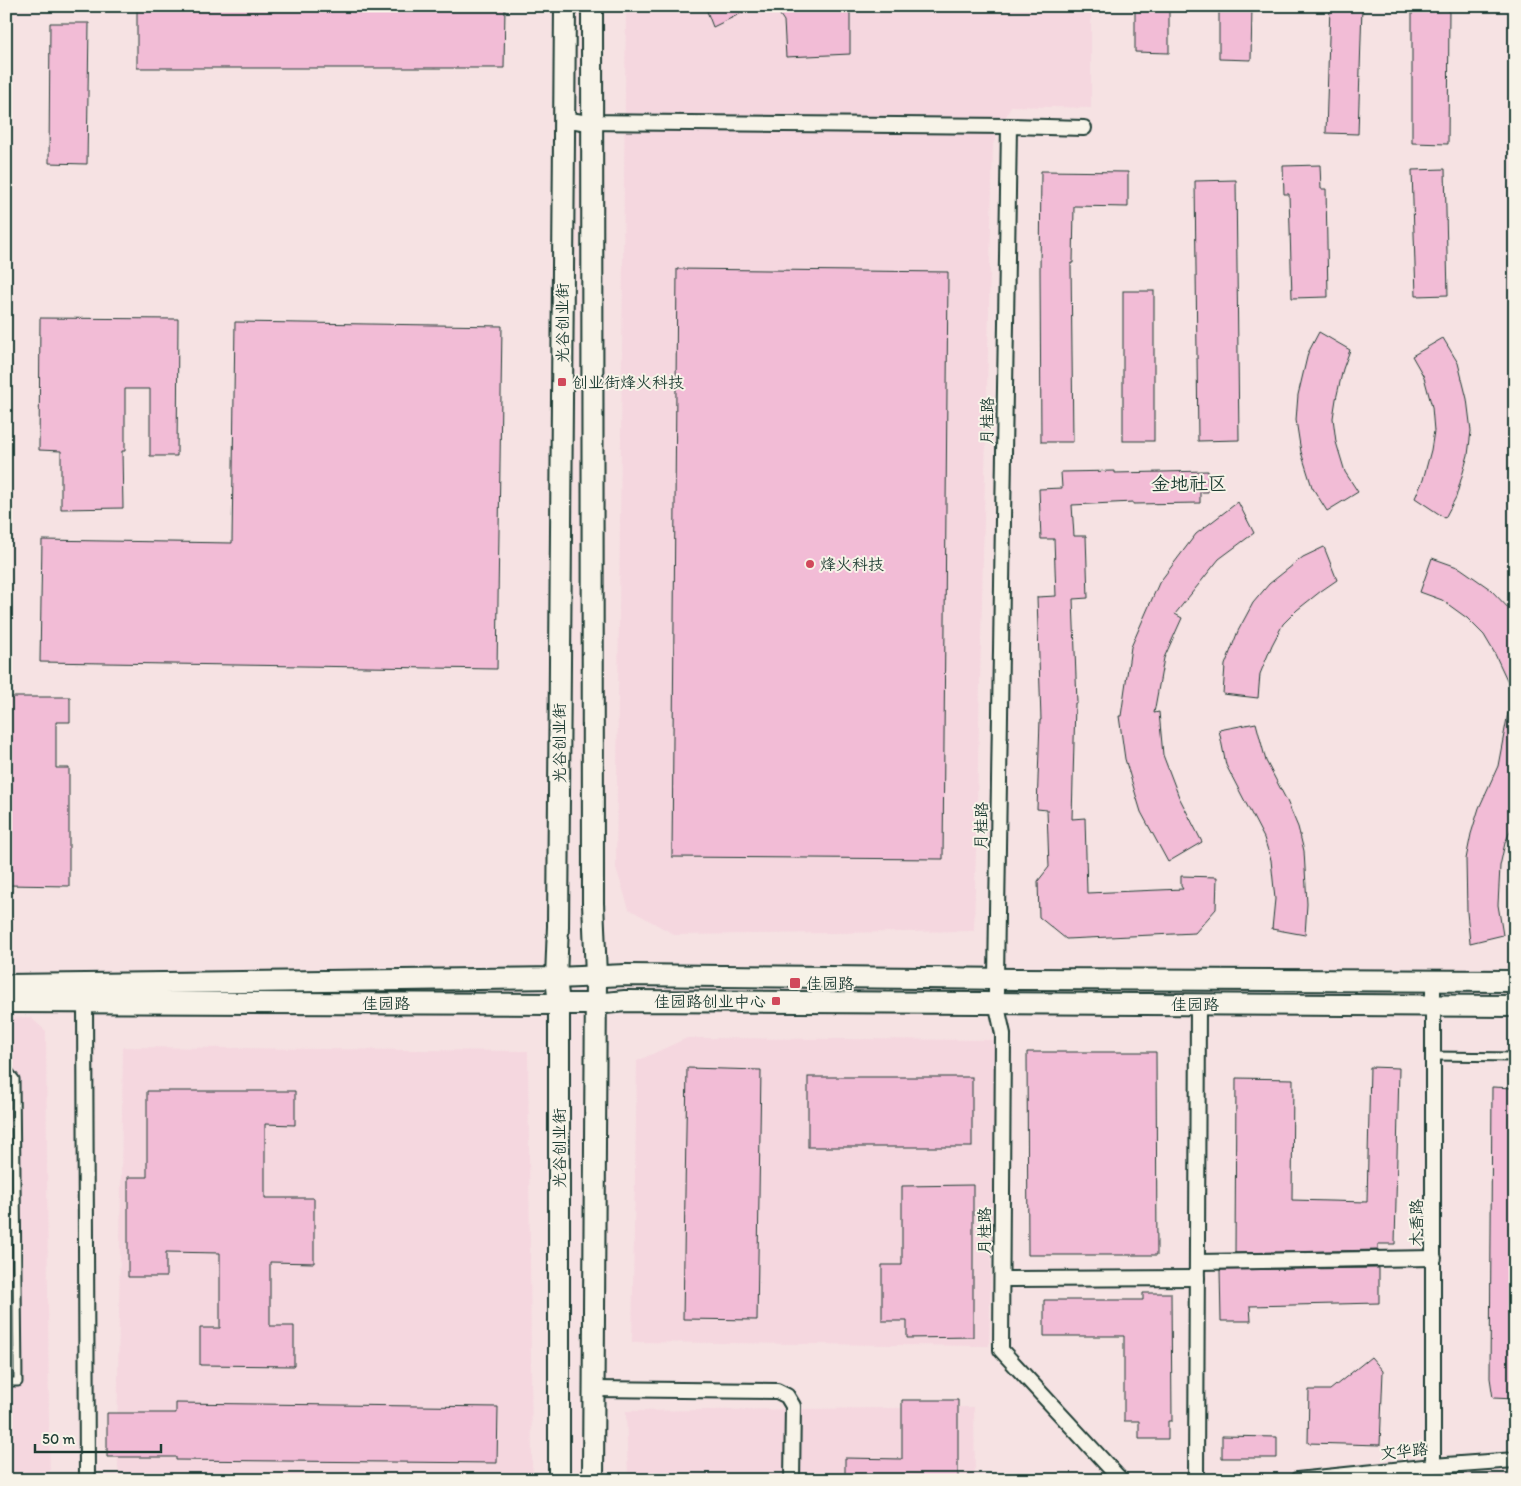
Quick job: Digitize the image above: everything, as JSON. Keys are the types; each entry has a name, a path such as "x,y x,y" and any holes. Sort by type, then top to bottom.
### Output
{"street":[{"name":"光谷创业街","path":"558,1480 558,1004 556,978 565,6"},
{"name":"光谷创业街","path":"592,6 593,884 596,976 593,1480"},
{"path":"564,119 593,122 1084,128"},
{"name":"月桂路","path":"1009,126 996,978 996,1002 1002,1034 1001,1350 1121,1480"},
{"name":"佳园路","path":"6,985 596,976 1515,981"},
{"name":"木香路","path":"1433,980 1433,1466"},
{"name":"佳园路","path":"6,1002 596,1004 625,1001 1515,1006"},
{"path":"85,1002 87,1480"},
{"path":"1196,1480 1198,1004"},
{"path":"1197,1262 1434,1258"},
{"path":"1002,1279 1197,1278"},
{"path":"593,1389 778,1391 787,1396 793,1406 792,1480"},
{"name":"文华路","path":"1297,1480 1433,1466 1515,1460"}],"lane":[{"path":"1434,1056 1515,1057"},
{"path":"6,1068 15,1080 18,1382 6,1382"},
{"path":"6,1164 16,1164"}],"shaded area":[{"path":"626,6 1091,6 1091,108 1011,106 993,144 974,931 675,935 629,909 616,868"},
{"path":"30,1017 46,1031 50,1480 6,1480 6,1018"},
{"path":"687,1038 997,1040 989,1346 632,1342 637,1061"},
{"path":"123,1047 528,1051 532,1465 534,1480 119,1480 117,1447"},
{"path":"974,1407 975,1480 628,1480 626,1411"}],"building":[{"path":"137,6 505,6 504,68 137,68"},
{"path":"705,6 756,6 713,27"},
{"path":"774,6 850,6 850,54 786,57 784,21"},
{"path":"1135,6 1169,6 1169,53 1135,52"},
{"path":"1219,6 1252,6 1251,60 1219,59"},
{"path":"1330,6 1362,6 1358,134 1326,133"},
{"path":"1412,6 1449,6 1448,144 1412,143"},
{"path":"50,23 89,23 87,164 49,163"},
{"path":"1320,165 1321,189 1326,189 1328,297 1292,298 1289,194 1284,194 1283,166"},
{"path":"1445,169 1448,295 1416,296 1412,170"},
{"path":"1041,171 1128,172 1128,207 1074,206 1073,263 1071,263 1073,442 1041,442"},
{"path":"1236,180 1239,440 1198,441 1195,181"},
{"name":"烽火科技","path":"677,269 948,272 943,859 672,857"},
{"path":"1123,291 1154,291 1154,441 1123,441"},
{"path":"40,318 178,319 177,456 150,456 150,389 125,389 125,451 122,451 123,508 61,509 61,451 39,450"},
{"path":"235,322 502,326 497,669 40,662 42,540 232,543"},
{"path":"1319,332 1350,350 1343,369 1333,418 1336,442 1345,472 1358,492 1327,511 1312,487 1301,452 1296,420 1298,395 1308,353"},
{"path":"1443,338 1458,363 1467,399 1471,431 1468,455 1456,497 1445,518 1415,498 1423,480 1434,431 1432,407 1424,377 1412,356"},
{"path":"1115,471 1115,473 1208,471 1208,492 1200,492 1200,503 1133,504 1133,502 1072,505 1074,536 1086,536 1088,598 1073,599 1077,703 1075,703 1072,819 1085,818 1087,893 1183,889 1181,886 1181,876 1217,877 1216,909 1195,933 1066,939 1039,917 1038,881 1049,867 1047,810 1037,809 1041,720 1037,597 1056,596 1054,539 1041,539 1039,489 1062,488 1061,472"},
{"path":"1238,502 1254,533 1219,559 1175,614 1182,618 1164,658 1154,713 1159,712 1163,755 1179,797 1202,842 1168,862 1141,812 1125,759 1119,716 1121,716 1131,647 1159,583 1196,534"},
{"path":"1324,547 1337,580 1297,610 1283,624 1260,674 1258,698 1223,694 1225,665 1238,631 1253,603 1269,584 1303,557"},
{"path":"1432,558 1460,568 1490,589 1515,615 1515,697 1484,635 1467,618 1442,600 1420,592"},
{"path":"6,697 70,697 70,722 56,722 56,768 69,768 69,886 6,885"},
{"path":"1508,713 1515,714 1515,820 1505,843 1500,866 1498,905 1503,935 1470,943 1467,912 1466,859 1479,808 1498,766"},
{"path":"1256,723 1266,761 1298,827 1304,851 1307,904 1305,935 1272,929 1275,899 1271,860 1264,838 1226,765 1219,730"},
{"path":"1027,1052 1156,1052 1157,1255 1028,1255"},
{"path":"1370,1067 1399,1068 1395,1244 1378,1244 1378,1250 1235,1253 1236,1078 1293,1079 1292,1200 1367,1202"},
{"path":"687,1068 761,1070 757,1320 683,1319"},
{"path":"808,1077 972,1077 972,1147 808,1147"},
{"path":"1492,1087 1515,1088 1515,1399 1493,1398 1490,1378"},
{"path":"147,1091 295,1091 295,1125 265,1124 265,1198 314,1198 314,1263 270,1262 270,1326 294,1326 294,1366 200,1365 200,1328 220,1328 220,1253 166,1252 166,1277 128,1277 128,1177 147,1177"},
{"path":"973,1185 973,1337 907,1338 907,1321 882,1321 882,1265 902,1265 902,1186"},
{"path":"1379,1268 1379,1303 1250,1306 1251,1321 1221,1321 1220,1270"},
{"path":"1143,1293 1171,1293 1172,1421 1168,1421 1168,1439 1139,1439 1139,1421 1124,1421 1124,1336 1044,1336 1044,1300 1143,1300"},
{"path":"1371,1357 1383,1371 1380,1445 1308,1443 1309,1390 1330,1390"},
{"path":"902,1400 958,1400 958,1480 845,1480 845,1458 902,1459"},
{"path":"176,1403 498,1407 497,1463 176,1460 176,1457 107,1457 107,1413 176,1413"},
{"path":"1222,1436 1277,1437 1277,1458 1222,1458"}],"place":[{"name":"创业街烽火科技","path":"562,382"},
{"name":"烽火科技","path":"810,564"},
{"name":"佳园路","path":"795,983"},
{"name":"佳园路创业中心","path":"776,1001"}],"district":[{"name":"金地社区","path":"1189,483"}]}
